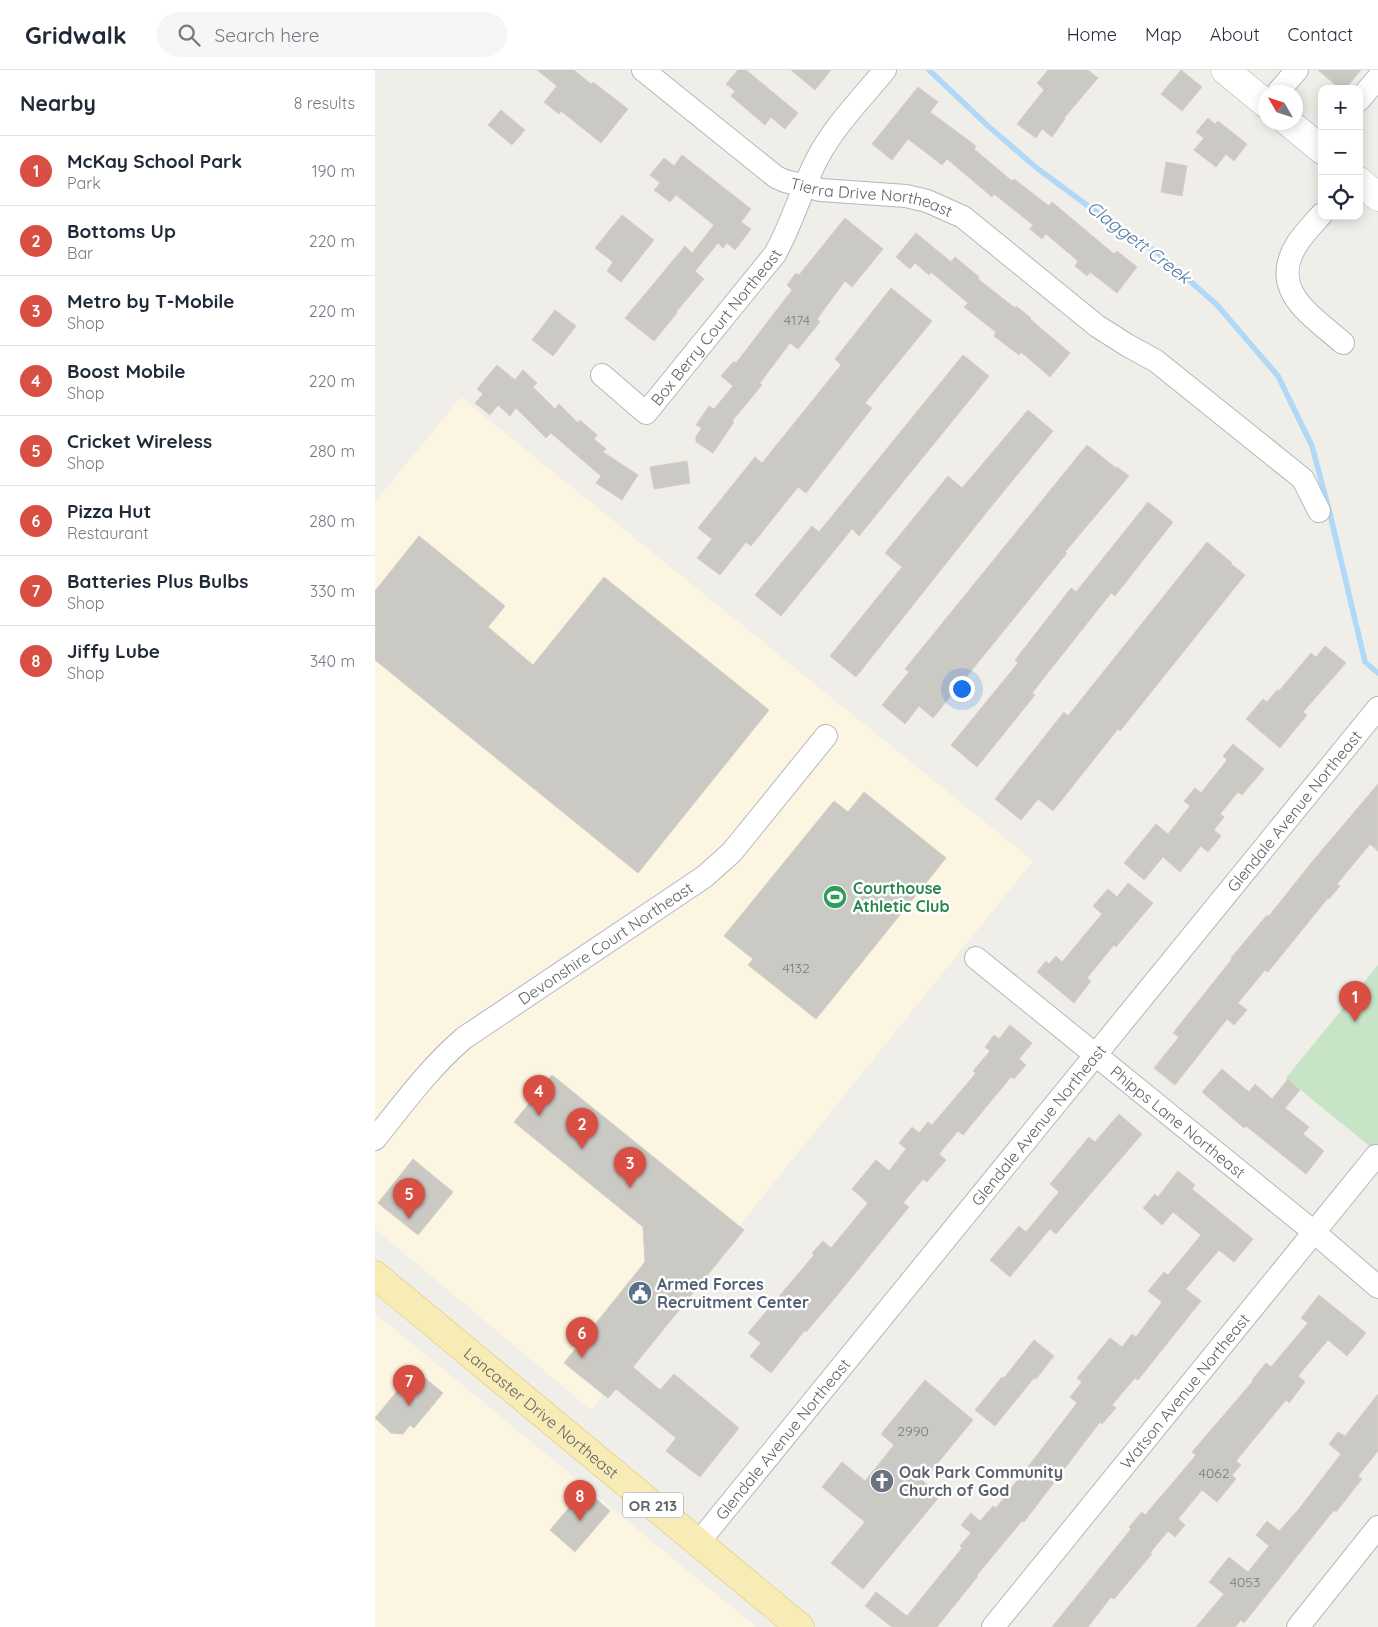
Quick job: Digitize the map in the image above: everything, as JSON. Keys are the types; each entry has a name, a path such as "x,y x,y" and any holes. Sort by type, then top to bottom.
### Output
{"main road":[{"name":"Lancaster Drive Northeast","path":"375,1275 800,1627"}],"street":[{"name":"Tierra Drive Northeast","path":"643,70 776,177 821,190 905,196 947,208 963,217 1097,326 1156,361 1303,479 1319,511"},
{"path":"804,186 830,137 885,70"},
{"path":"1225,70 1258,98"},
{"path":"1284,85 1297,70"},
{"path":"1363,95 1378,78"},
{"path":"1298,130 1318,146"},
{"path":"1363,184 1378,197"},
{"name":"Box Berry Court Northeast","path":"602,376 647,413 775,254 784,238 804,186"},
{"path":"1318,219 1298,243 1289,261 1287,277 1292,293 1304,309 1343,343"},
{"name":"Glendale Avenue Northeast","path":"698,1543 1378,708"},
{"name":"Devonshire Court Northeast","path":"375,1139 447,1052 464,1038 704,878 716,868 826,736"},
{"name":"Phipps Lane Northeast","path":"976,958 1314,1232 1378,1287"},
{"name":"Watson Avenue Northeast","path":"993,1627 1376,1156"},
{"path":"1298,1627 1378,1528"}],"shaded area":[{"path":"461,397 1033,861 591,1410 375,1229 375,502"},
{"path":"375,1313 756,1627 375,1627"}],"green space":[{"path":"1378,965 1378,1153 1286,1078"}],"building":[{"path":"537,70 574,70 628,109 601,143 561,111 559,114 544,102 557,86"},
{"path":"738,70 746,70 798,113 785,129 771,117 765,125 731,96 735,91 726,84"},
{"path":"791,70 831,70 815,90"},
{"path":"1048,70 1088,70 1098,78 1064,118 1052,137 1042,129 1036,138 1017,124 1044,90 1037,83"},
{"path":"1181,70 1202,87 1182,111 1161,94"},
{"path":"1318,70 1361,70 1348,85 1335,85"},
{"path":"918,87 938,102 930,112 976,146 974,149 1012,181 1014,179 1049,206 1052,202 1114,254 1117,251 1137,267 1117,293 1090,272 1087,276 1075,266 1078,261 1046,234 1042,239 1030,229 1033,225 994,194 992,197 947,159 942,165 908,139 892,160 872,144"},
{"path":"501,110 525,130 512,145 488,125"},
{"path":"1208,118 1215,124 1218,121 1247,144 1234,161 1226,154 1216,167 1194,150 1204,138 1196,132"},
{"path":"682,155 751,209 741,222 751,229 735,250 727,243 723,248 718,243 695,271 704,279 654,341 625,318 685,246 692,253 714,225 676,195 670,202 654,190 660,183 650,175 664,158 674,166"},
{"path":"1166,162 1187,166 1182,196 1161,192"},
{"path":"622,215 654,240 621,282 607,271 613,262 595,248"},
{"path":"845,218 883,249 852,287 845,281 817,319 820,322 798,349 790,343 760,383 762,385 732,421 734,422 713,453 696,442 696,436 702,428 696,425 709,406 714,409 733,386 721,376 734,361 736,363 792,290 787,285 796,273 799,275"},
{"path":"916,233 951,262 955,257 979,277 978,279 1031,318 1070,353 1050,377 1021,352 1019,355 994,336 996,332 964,307 968,303 931,272 929,275 915,263 910,269 896,257"},
{"path":"891,288 932,321 865,403 872,408 806,493 798,487 751,546 746,542 720,575 697,558 712,539 698,528 755,457 762,463 841,365 835,359"},
{"path":"555,310 576,326 553,356 532,340"},
{"path":"963,355 989,376 859,536 852,529 781,616 755,595 812,526 819,532"},
{"path":"497,365 515,380 523,370 537,383 533,387 555,409 559,404 578,423 580,420 597,435 594,439 606,449 603,452 638,475 622,500 596,483 601,476 551,433 546,438 516,408 510,416 498,405 490,415 475,403 483,394 477,389"},
{"path":"1028,410 1053,431 856,677 830,656 902,567 885,553 948,476 962,488"},
{"path":"1087,445 1129,476 1065,552 1067,553 933,718 919,706 905,724 882,705 909,672 905,669"},
{"path":"687,461 690,483 654,489 650,467"},
{"path":"1148,502 1173,522 1115,596 1111,593 1032,693 1035,695 977,767 951,745 1018,663 1015,660 1071,588 1076,592"},
{"path":"419,536 505,606 488,627 533,665 604,577 769,710 638,873 375,660 375,591"},
{"path":"1207,542 1245,575 1053,811 1038,799 1021,820 995,799 1064,712 1068,716"},
{"path":"1325,646 1346,663 1303,712 1307,715 1280,748 1246,719 1263,699 1267,702 1277,690 1279,691 1311,653 1316,657"},
{"path":"1233,744 1264,769 1242,795 1238,792 1220,814 1224,817 1214,830 1221,836 1208,852 1201,846 1180,872 1163,857 1144,880 1124,863 1156,824 1168,834 1190,806 1184,801 1195,788 1201,793 1227,760 1223,756"},
{"path":"1378,784 1378,851 1370,844 1337,884 1340,886 1268,972 1265,970 1238,1003 1247,1010 1234,1025 1227,1019 1175,1085 1154,1068 1179,1037 1173,1033 1231,958 1267,915 1269,916"},
{"name":"Courthouse Athletic Club","path":"864,792 946,858 816,1019 748,965 753,959 724,936 834,801 848,812"},
{"path":"1128,883 1153,903 1116,947 1114,945 1087,978 1091,981 1074,1003 1037,972 1046,961 1049,964 1056,956 1062,962 1102,914 1093,906 1108,889 1117,897"},
{"path":"1010,1025 1032,1043 1019,1059 1026,1065 1014,1079 1011,1077 963,1135 958,1131 939,1154 946,1160 927,1182 923,1179 903,1203 909,1207 771,1373 750,1356 761,1343 748,1333 814,1255 812,1253 823,1241 831,1248 868,1203 852,1189 876,1160 889,1171 906,1149 899,1143 912,1127 919,1133 928,1122 932,1125 976,1073 973,1071 990,1051 985,1047 994,1035 999,1039"},
{"path":"1222,1069 1249,1092 1255,1084 1272,1099 1288,1079 1300,1090 1285,1108 1309,1127 1303,1134 1324,1151 1306,1174 1246,1126 1244,1128 1202,1092"},
{"path":"552,1075 744,1230 633,1367 660,1390 674,1374 739,1428 700,1477 666,1451 676,1438 616,1389 608,1398 564,1363 645,1262 643,1227 514,1122"},
{"path":"1119,1114 1142,1134 1056,1234 1050,1229 1010,1277 990,1260 1019,1226 1026,1232 1059,1192 1050,1184 1089,1137 1095,1142"},
{"path":"413,1159 453,1192 418,1235 378,1203"},
{"path":"1178,1171 1195,1185 1192,1189 1253,1239 1234,1262 1219,1250 1186,1289 1201,1301 1138,1380 1135,1378 1112,1405 1116,1408 1102,1424 1100,1422 1024,1522 1022,1521 977,1575 937,1627 892,1627 865,1606 876,1592 907,1616 962,1548 960,1546 971,1533 961,1525 971,1513 980,1521 993,1506 996,1508 1077,1403 1070,1397 1082,1382 1077,1378 1110,1338 1122,1347 1132,1334 1136,1337 1162,1302 1148,1291 1164,1272 1168,1275 1201,1235 1173,1212 1162,1225 1143,1208 1155,1194 1158,1197"},
{"path":"1319,1295 1366,1333 1347,1356 1328,1340 1298,1376 1305,1382 1289,1403 1286,1400 1236,1461 1241,1465 1232,1475 1236,1479 1217,1502 1202,1490 1178,1519 1185,1525 1175,1537 1168,1531 1150,1553 1152,1554 1114,1599 1111,1597 1088,1627 1052,1627 1131,1529 1129,1527 1142,1512 1145,1515 1196,1455 1192,1452 1253,1381 1266,1363 1271,1367 1308,1323 1301,1318"},
{"path":"1034,1340 1054,1356 995,1426 975,1410 1002,1377 1004,1378"},
{"path":"413,1368 443,1393 414,1428 410,1425 403,1434 391,1433 375,1418 403,1384 402,1382"},
{"path":"925,1380 973,1420 923,1481 940,1496 863,1589 831,1563 865,1522 822,1487 842,1462 865,1481 894,1445 881,1434"},
{"path":"1378,1394 1378,1451 1358,1476 1362,1479 1336,1512 1334,1510 1244,1623 1241,1620 1235,1627 1196,1627 1224,1594 1209,1582 1229,1557 1248,1572 1269,1546 1256,1535 1267,1521 1279,1531 1298,1510 1341,1454 1329,1444 1338,1432 1345,1436"},
{"path":"585,1489 610,1511 575,1552 550,1530"}],"waterway":[{"name":"Claggett Creek","path":"929,70 988,126 1038,169 1099,214 1162,256 1217,305 1278,376 1312,446 1365,662 1378,673"}],"place":[{"name":"Courthouse Athletic Club","path":"835,897"},
{"name":"McKay School Park","path":"1355,1022"},
{"name":"Boost Mobile","path":"539,1116"},
{"name":"Bottoms Up","path":"582,1149"},
{"name":"Metro by T-Mobile","path":"630,1188"},
{"name":"Cricket Wireless","path":"409,1219"},
{"name":"Armed Forces Recruitment Center","path":"640,1293"},
{"name":"Pizza Hut","path":"582,1358"},
{"name":"Batteries Plus Bulbs","path":"409,1406"},
{"name":"Oak Park Community Church of God","path":"882,1481"},
{"name":"Jiffy Lube","path":"580,1521"}]}
